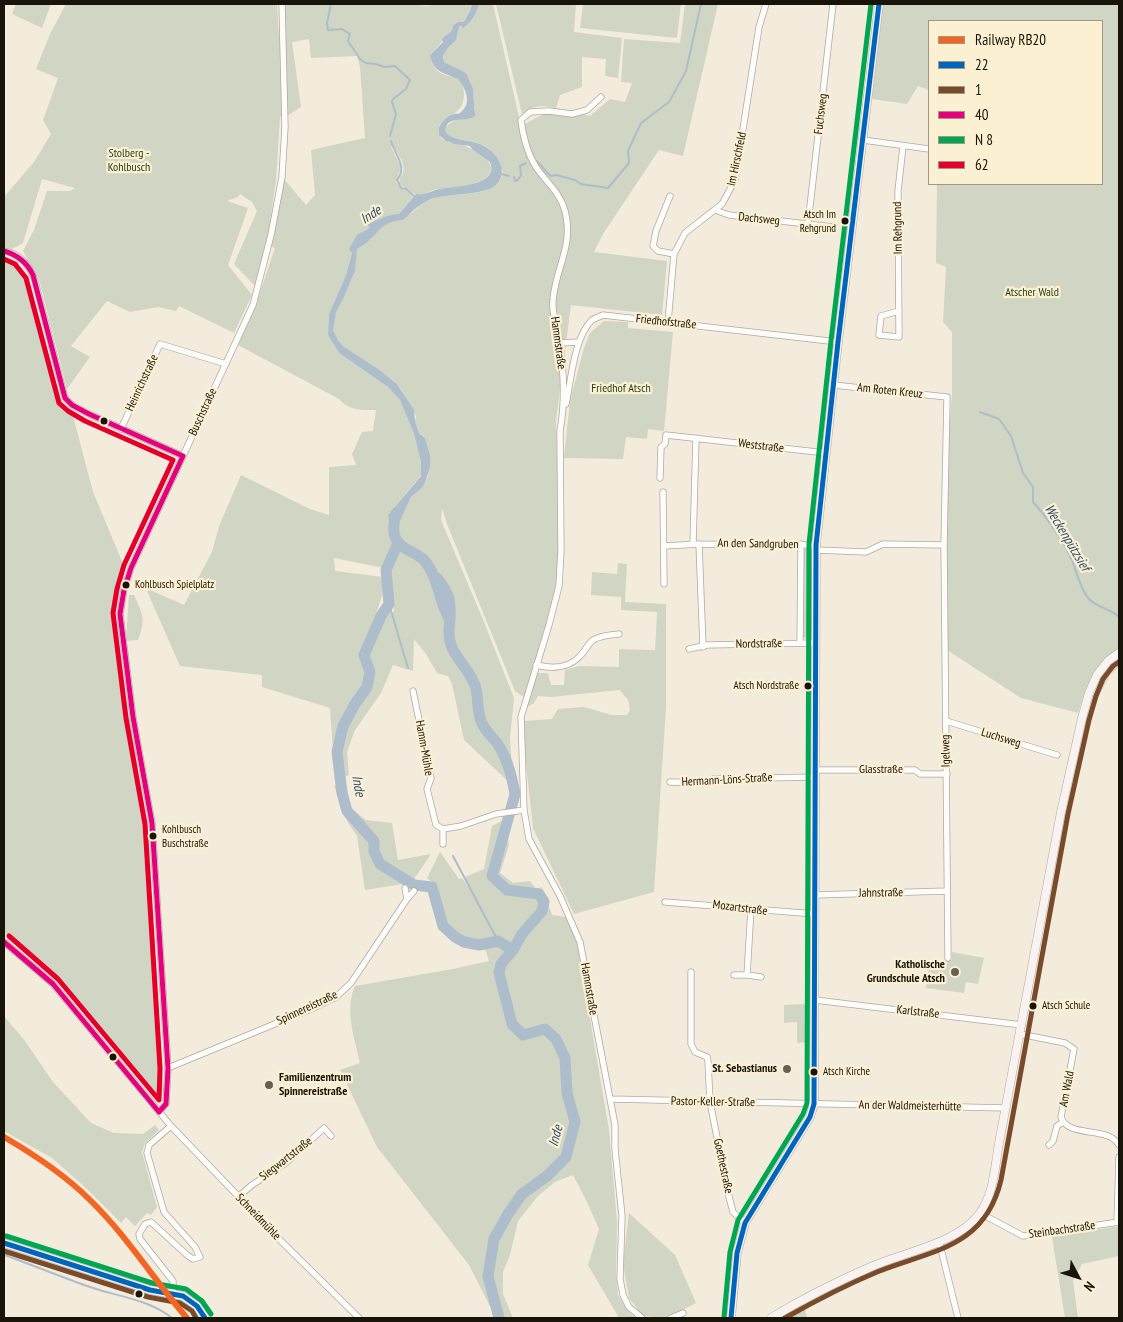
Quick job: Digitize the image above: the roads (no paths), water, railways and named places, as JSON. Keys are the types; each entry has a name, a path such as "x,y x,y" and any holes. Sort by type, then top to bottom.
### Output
{"main road":[{"path":"731,1318 737,1253 745,1223 810,1117 814,1104 816,548 838,342 879,4"},
{"path":"772,1318 841,1280 961,1231 980,1213 990,1191 1061,812 1083,713 1097,676 1108,662 1119,653"},
{"path":"4,1243 150,1290 183,1296 193,1302 205,1318"}],"street":[{"name":"Buschstraße","path":"159,1112 166,1104 168,1068 152,823 133,717 120,614 124,590 131,568 253,305 271,235 282,177 285,127 282,4"},
{"name":"Im Hirschfeld","path":"668,322 674,254 685,233 715,210 727,197 734,180 759,27 766,4"},
{"name":"Fuchsweg","path":"808,224 833,4"},
{"name":"Hammstraße","path":"601,97 587,110 572,114 549,111 530,112 521,120 527,149 534,163 560,197 567,218 568,238 552,302 560,344 564,413 560,432 561,543 558,586 550,625 521,717 524,810 529,838 560,896 580,942 615,1125 615,1149 622,1216 620,1279 623,1295 629,1307 642,1318"},
{"path":"863,140 928,149"},
{"name":"Im Rehgrund","path":"899,311 881,316 879,336 899,337 899,311 898,191 903,146"},
{"path":"670,196 656,231 653,246 658,252 674,254"},
{"name":"Dachsweg","path":"715,210 720,214 729,216 833,227"},
{"path":"4,250 18,256 31,268 36,281 65,398 78,409 183,456"},
{"name":"Friedhofstraße","path":"564,413 579,342 585,329 593,319 603,315 838,342"},
{"path":"560,344 579,342"},
{"name":"Heinrichstraße","path":"121,429 160,344 226,364"},
{"name":"Am Roten Kreuz","path":"834,385 946,397"},
{"name":"Igelweg","path":"946,397 944,545 948,958"},
{"name":"Weststraße","path":"660,478 661,447 665,444 666,435 826,453"},
{"name":"An den Sandgruben","path":"696,438 694,490 703,647"},
{"path":"663,492 664,584"},
{"name":"An den Sandgruben","path":"664,546 696,544 801,544 816,548"},
{"path":"800,643 801,544"},
{"path":"816,548 866,552 883,544 944,545"},
{"path":"536,665 548,668 574,662 593,640 602,636 619,634"},
{"name":"Nordstraße","path":"688,649 707,645 815,643"},
{"name":"Hamm-Mühle","path":"413,691 431,778 427,790 432,815 436,825 443,829"},
{"name":"Luchsweg","path":"946,721 1057,755"},
{"name":"Glasstraße","path":"815,773 915,770 920,774 947,774"},
{"name":"Hermann-Löns-Straße","path":"670,782 707,783 713,778 815,773"},
{"path":"443,844 443,829 504,812 524,810"},
{"path":"405,888 407,899"},
{"name":"Spinnereistraße","path":"168,1068 336,997 351,983 414,891"},
{"name":"Jahnstraße","path":"815,895 947,892"},
{"name":"Mozartstraße","path":"665,902 770,912 815,914"},
{"path":"747,975 751,909"},
{"name":"Schneidmühle","path":"4,942 53,984 171,1126 238,1197 359,1318"},
{"name":"Goethestraße","path":"691,972 691,1044 695,1052 706,1057 708,1061 710,1102 733,1212 745,1223"},
{"path":"734,975 761,977"},
{"name":"Karlstraße","path":"815,1000 1022,1025"},
{"name":"Am Wald","path":"1020,1034 1065,1043 1074,1049 1062,1112 1063,1122 1065,1125 1073,1128 1112,1137 1119,1145"},
{"name":"Pastor-Keller-Straße","path":"611,1099 814,1104"},
{"name":"An der Waldmeisterhütte","path":"814,1104 1006,1108"},
{"path":"1049,1145 1054,1141 1057,1126 1063,1122"},
{"path":"171,1126 149,1145 147,1153 164,1212 195,1247 200,1257 193,1259 187,1255 151,1222 145,1224 138,1234 173,1281 174,1294"},
{"name":"Siegwartstraße","path":"238,1197 286,1162 324,1128 331,1136"},
{"path":"1118,1222 1119,1157"},
{"name":"Steinbachstraße","path":"980,1213 1023,1236 1118,1222"},
{"path":"939,1241 958,1318"},
{"path":"671,1318 683,1313"}],"water":[{"path":"472,4 479,4 475,14 463,28 459,27 456,40 443,56 444,62 466,73 473,89 475,116 448,123 446,133 457,139 480,144 491,151 501,166 502,175 500,180 492,188 485,191 431,199 418,206 404,219 391,222 380,229 357,249 355,271 336,312 333,330 344,347 381,371 397,384 414,410 419,433 425,438 430,455 430,467 422,488 411,497 398,526 390,529 388,515 421,476 421,462 414,434 400,400 388,387 339,353 328,335 329,314 346,275 352,253 349,249 357,235 370,228 367,224 387,216 399,214 416,194 473,184 482,181 491,170 490,162 470,146 447,142 439,135 439,127 445,119 454,114 459,114 465,108 467,95 458,79 436,68 431,61 430,55 443,42 442,39 451,32 453,25 458,22 464,22"}],"waterway":[{"path":"331,4 327,23 328,30 342,29 350,34 348,41 360,59 366,63 384,67 395,66 410,80 406,89 393,99 392,102 396,114 390,136"},
{"path":"536,161 551,176 556,175 575,180 581,184 608,188 629,163 628,151 641,123 669,102 686,71 701,4"},
{"path":"391,141 401,166 400,175 397,180 401,188 406,189 415,197"},
{"path":"514,177 515,181 518,180 521,175 520,166 526,163"},
{"path":"502,174 509,176"},
{"name":"Weckenpützsief","path":"980,412 999,419 1011,436 1023,473 1033,487 1033,502 1065,545 1086,595 1092,602 1119,617"},
{"name":"Inde","path":"396,513 395,536 401,545 424,560 433,574 450,620 449,631 452,648 470,674 476,691 478,711 482,724 501,749 511,774 515,794 492,876 507,890 539,894 544,902 542,911 522,934 513,950 501,964 499,973 512,1024 523,1035 545,1029 556,1039 565,1058 567,1093 575,1122 566,1157 547,1176 522,1194 494,1239 488,1276 499,1318"},
{"name":"Inde","path":"398,543 386,570 389,604 381,616 364,655 370,672 367,687 343,726 337,752 342,793 347,811 374,841 374,851 380,864 414,885 432,887 443,926 455,937 464,942 479,945 498,941 513,950"},
{"name":"Inde","path":"437,578 448,597 450,620"},
{"path":"389,604 408,668"},
{"path":"453,856 498,941"},
{"path":"4,1255 90,1287 143,1302 172,1318"}],"rail line":[{"name":"RB20","path":"4,1137 49,1166 90,1200 116,1228 187,1318"}],"place":[{"name":"Atsch Im Rehgrund","path":"845,221"},
{"name":"Kohlbusch Spielplatz","path":"126,585"},
{"name":"Atsch Nordstraße","path":"808,686"},
{"name":"Kohlbusch Buschstraße","path":"153,836"},
{"name":"Katholische Grundschule Atsch","path":"955,972"},
{"name":"Atsch Schule","path":"1033,1006"},
{"name":"St. Sebastianus","path":"787,1069"},
{"name":"Atsch Kirche","path":"814,1072"},
{"name":"Familienzentrum Spinnereistraße","path":"269,1085"}],"park label":[{"name":"Stolberg - Kohlbusch","path":"129,161"},
{"name":"Atscher Wald","path":"1032,293"},
{"name":"Friedhof Atsch","path":"621,389"}]}
